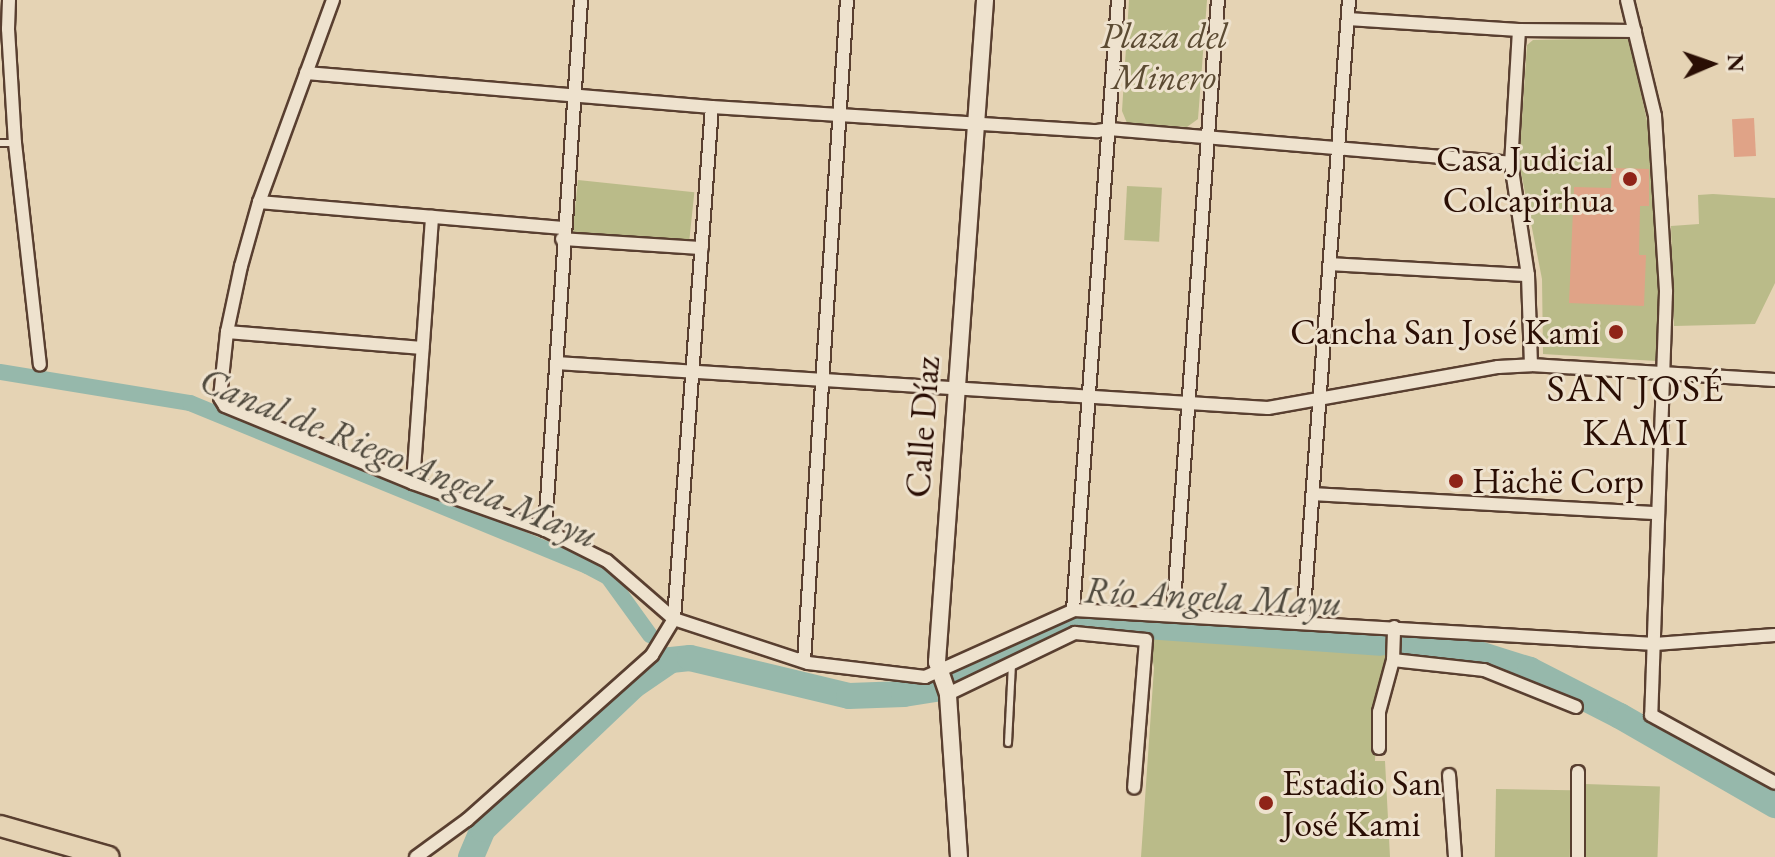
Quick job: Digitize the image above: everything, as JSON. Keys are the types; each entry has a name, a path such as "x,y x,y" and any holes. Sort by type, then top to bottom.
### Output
{"main road":[{"path":"0,826 109,857"}],"street":[{"path":"9,0 15,143 40,365"},
{"path":"333,0 259,202 227,332 218,389 225,406 413,483 545,530 607,561 674,619 804,661 925,677 942,672 1073,610 1655,644 1775,635"},
{"path":"545,530 562,234 581,0"},
{"path":"804,661 847,0"},
{"name":"Calle Díaz","path":"959,857 948,694 937,662 985,0"},
{"path":"1073,610 1118,0"},
{"path":"1173,615 1218,0"},
{"path":"1303,622 1349,0"},
{"path":"1627,0 1655,116 1666,292 1651,715 1775,783"},
{"path":"1348,19 1519,30 1635,31"},
{"path":"1519,30 1511,163 1528,275 1531,365"},
{"path":"306,73 712,107 1109,129 1511,163"},
{"path":"416,857 467,820 652,655 674,619 712,107"},
{"path":"259,202 432,217 702,248"},
{"path":"413,483 432,217"},
{"path":"1330,264 1528,275"},
{"path":"227,332 422,348"},
{"path":"556,363 1268,408 1498,367 1531,365 1775,380"},
{"path":"1313,494 1656,513"},
{"path":"1379,748 1379,712 1393,660 1394,627"},
{"path":"948,694 1075,633 1146,640 1134,788"},
{"path":"1393,660 1484,670 1576,707"},
{"path":"1578,772 1578,857"},
{"path":"1449,775 1455,857"}],"lane":[{"path":"0,143 15,143"},
{"path":"1008,743 1012,664"}],"green space":[{"name":"Plaza del Minero","path":"1129,0 1207,0 1198,119 1187,127 1127,123 1122,111"},
{"path":"1629,38 1647,121 1659,294 1656,361 1543,354 1542,279 1519,162 1527,45 1533,40"},
{"path":"578,180 694,192 689,244 573,232"},
{"path":"1127,186 1162,188 1159,242 1124,240"},
{"path":"1698,195 1775,198 1775,283 1755,324 1674,326 1671,226 1699,224"},
{"name":"Estadio San José Kami","path":"1135,617 1388,634 1388,658 1378,684 1375,761 1385,761 1390,857 1141,857 1154,668 1149,637 1135,631"},
{"path":"1585,784 1660,787 1657,857 1582,857"},
{"path":"1496,789 1571,790 1570,857 1495,857"}],"building":[{"path":"1754,118 1756,156 1734,157 1732,119"},
{"path":"1612,168 1649,169 1649,206 1640,206 1639,255 1646,255 1644,306 1569,303 1574,187 1611,188"}],"waterway":[{"name":"Canal de Riego Angela Mayu","path":"0,372 190,403 587,566 608,577 650,635"},
{"name":"Río Angela Mayu","path":"958,678 1076,621 1380,643"},
{"name":"Río Angela Mayu","path":"1409,647 1469,651 1530,670 1620,716 1775,805"},
{"name":"Río Angela Mayu","path":"471,857 483,829 633,686 671,660 690,658 849,696 904,694 936,689"}],"place":[{"name":"Casa Judicial Colcapirhua","path":"1630,179"},
{"name":"Cancha San José Kami","path":"1616,332"},
{"name":"Hächë Corp","path":"1456,481"},
{"name":"Estadio San José Kami","path":"1266,803"}],"district":[{"name":"SAN JOSÉ KAMI","path":"1636,410"}]}
